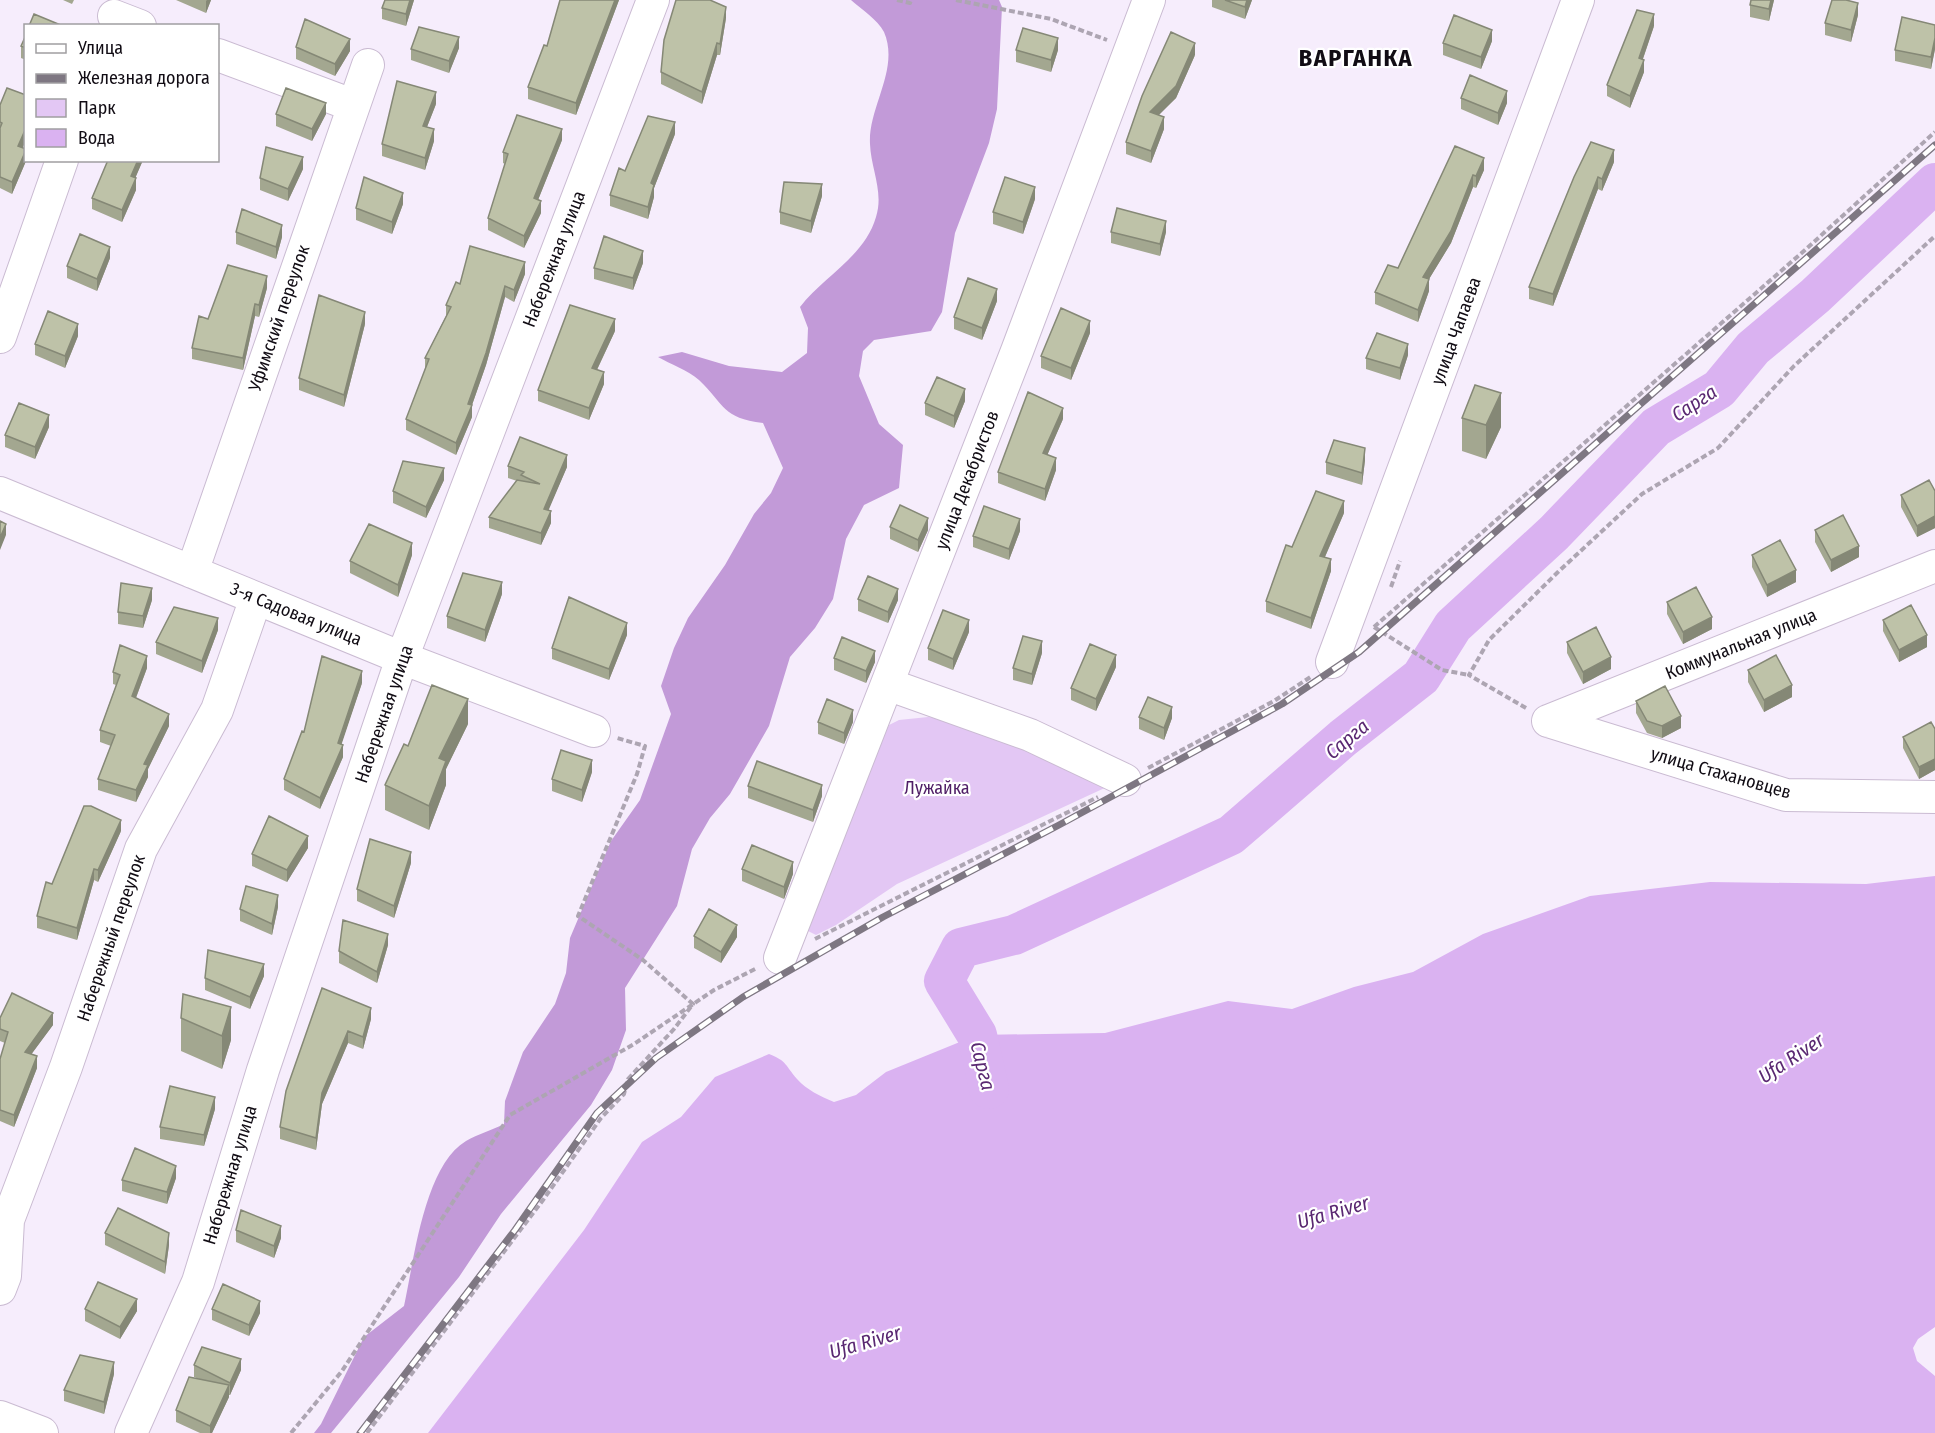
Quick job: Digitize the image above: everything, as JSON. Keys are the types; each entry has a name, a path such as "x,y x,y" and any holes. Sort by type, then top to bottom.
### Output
{"street":[{"name":"Набережная улица","path":"131,1433 198,1282 263,1070 402,658 653,0"},
{"name":"улица Декабристов","path":"780,958 1017,351 1149,0"},
{"name":"улица Чапаева","path":"1332,662 1578,0"},
{"path":"219,55 352,105"},
{"name":"Уфимский переулок","path":"192,572 352,105 368,65"},
{"path":"0,337 61,162"},
{"name":"3-я Садовая улица","path":"0,493 402,658 594,730"},
{"name":"Коммунальная улица","path":"1548,721 1935,566"},
{"name":"Набережный переулок","path":"0,1289 5,1276 8,1220 66,1067 141,849 217,710 256,598"},
{"path":"887,684 1030,735 1125,780"},
{"name":"улица Стахановцев","path":"1548,721 1786,795 1935,797"},
{"path":"0,1417 42,1433"}],"path":[{"path":"897,0 910,3 911,0"},
{"path":"956,0 1052,19 1131,49"},
{"path":"1366,634 1796,258 1935,132"},
{"path":"1469,675 1489,640 1558,572 1642,494 1719,448 1794,366 1935,236"},
{"path":"1412,650 1442,670 1469,675 1548,721"},
{"path":"291,1433 342,1371 510,1115 634,1044 714,990 1103,794 1274,701 1332,662"},
{"path":"594,730 645,746 637,774 578,915 643,960 693,1004"},
{"path":"367,1433 536,1209 601,1118 624,1094 628,1078 674,1029 693,1004"}],"green space":[{"name":"Лужайка","path":"928,717 955,720 1109,786 897,884 836,925 816,935 806,930 868,770 889,725 899,720"}],"shaded area":[{"path":"851,0 999,0 1002,7 997,109 989,143 955,233 942,312 931,331 874,340 863,351 859,376 879,424 903,445 899,488 864,505 846,539 833,599 815,628 790,657 769,726 730,794 710,818 692,849 677,906 625,988 626,1030 612,1070 591,1105 501,1214 459,1277 331,1433 314,1433 321,1424 364,1337 404,1306 423,1216 440,1171 452,1153 466,1141 504,1124 505,1101 523,1052 555,1004 566,973 570,938 611,841 640,800 671,714 661,686 674,648 688,618 725,565 754,514 771,493 783,468 763,423 739,418 732,414 695,376 658,357 682,352 729,366 782,372 807,353 808,328 800,307 863,243 871,231 878,208 878,190 870,144 874,116 886,74 888,46 881,28"}],"water":[{"name":"Ufa River","path":"1935,876 1935,1327 1918,1339 1913,1348 1917,1361 1935,1376 1935,1433 428,1433 584,1230 642,1142 681,1117 715,1077 769,1054 783,1061 805,1086 834,1102 856,1095 886,1072 977,1035 1105,1033 1228,1001 1292,1009 1354,987 1413,972 1483,934 1590,896 1710,882 1866,884"}],"building":[{"path":"385,0 410,0 406,14 382,8"},
{"path":"560,0 615,0 576,103 528,87 544,45 547,46"},
{"path":"676,0 710,0 726,7 720,44 717,43 702,92 661,72 664,40"},
{"path":"1225,0 1247,0 1245,7"},
{"path":"1751,0 1771,0 1769,9 1750,5"},
{"path":"1832,0 1858,3 1851,30 1825,23"},
{"path":"1637,10 1654,14 1639,58 1644,60 1630,96 1607,85"},
{"path":"34,14 58,24 30,24"},
{"path":"1454,15 1492,30 1481,57 1443,43"},
{"path":"1902,17 1935,25 1931,57 1895,50"},
{"path":"305,19 350,39 335,64 296,47"},
{"path":"419,27 459,37 449,61 411,49"},
{"path":"1023,28 1058,38 1051,60 1016,50"},
{"path":"1171,32 1195,43 1176,86 1150,112 1164,117 1151,151 1126,142 1142,96"},
{"path":"1470,75 1507,91 1498,113 1461,98"},
{"path":"397,81 436,92 423,126 434,129 425,158 382,144"},
{"path":"7,88 24,94 24,132 18,146 24,148 24,155 12,182 0,177 0,128 2,123 0,122 0,105"},
{"path":"286,88 326,103 312,129 276,114"},
{"path":"517,115 562,129 534,198 541,201 524,236 488,218 508,154 503,152"},
{"path":"648,116 675,122 651,183 654,185 648,207 610,195 619,168 625,171"},
{"path":"1591,142 1614,150 1602,179 1598,177 1553,294 1529,287 1574,177"},
{"path":"1455,146 1484,158 1476,176 1473,175 1451,231 1423,277 1429,279 1418,310 1375,292 1388,265 1398,268"},
{"path":"266,147 303,157 288,189 260,178"},
{"path":"107,162 137,162 131,176 136,178 122,210 92,198"},
{"path":"364,177 403,193 392,222 356,208"},
{"path":"1005,177 1035,187 1023,222 993,212"},
{"path":"784,182 822,184 811,221 780,212"},
{"path":"1117,208 1166,221 1160,244 1111,232"},
{"path":"242,209 282,225 276,247 236,232"},
{"path":"80,234 110,247 97,279 67,266"},
{"path":"604,236 643,251 633,278 594,268"},
{"path":"470,246 525,262 514,290 505,286 486,353 468,404 472,405 456,443 406,419 429,359 425,358 451,307 446,305 456,282 460,284"},
{"path":"228,265 267,276 259,305 255,304 243,358 192,348 199,316 208,319"},
{"path":"968,278 997,289 982,328 954,317"},
{"path":"319,295 365,312 344,395 299,378"},
{"path":"570,305 615,319 592,368 604,372 589,408 538,390"},
{"path":"1061,308 1090,321 1071,368 1041,356"},
{"path":"48,311 78,324 65,356 35,344"},
{"path":"1377,333 1408,344 1400,368 1366,358"},
{"path":"937,377 965,389 954,416 925,403"},
{"path":"1475,385 1501,393 1486,425 1462,418"},
{"path":"1028,392 1063,408 1043,453 1056,458 1045,489 998,472"},
{"path":"19,403 49,415 35,447 5,435"},
{"path":"520,437 567,455 544,509 551,511 541,533 489,517 517,480 540,484 521,475 524,472 508,466"},
{"path":"1334,440 1365,448 1362,473 1326,462"},
{"path":"403,461 444,468 426,507 393,491"},
{"path":"1929,480 1935,491 1935,516 1917,526 1901,495"},
{"path":"1316,491 1344,501 1320,556 1331,559 1311,618 1266,601 1286,545 1292,547"},
{"path":"900,505 928,518 918,540 890,527"},
{"path":"984,506 1020,519 1009,549 973,536"},
{"path":"1843,515 1859,546 1831,560 1815,530"},
{"path":"0,521 6,524 0,538"},
{"path":"369,524 412,543 398,585 350,561"},
{"path":"1780,540 1796,570 1767,585 1752,555"},
{"path":"463,573 502,582 485,630 447,616"},
{"path":"868,576 898,589 888,612 858,599"},
{"path":"121,583 152,588 143,616 118,612"},
{"path":"1696,587 1712,617 1683,632 1667,602"},
{"path":"569,597 627,623 609,669 552,648"},
{"path":"1911,605 1927,635 1899,650 1883,620"},
{"path":"174,607 218,618 202,661 156,642"},
{"path":"943,610 969,620 953,659 928,648"},
{"path":"1596,627 1611,657 1583,672 1567,642"},
{"path":"1023,636 1042,641 1032,674 1013,668"},
{"path":"842,637 875,651 866,671 834,658"},
{"path":"1090,644 1116,655 1096,699 1071,688"},
{"path":"120,645 147,656 132,696 169,714 144,764 148,765 136,790 98,779 115,735 100,730 120,675 113,672"},
{"path":"1776,655 1792,685 1764,700 1748,670"},
{"path":"322,656 362,671 338,743 343,745 320,798 284,779 302,731 304,732"},
{"path":"432,685 468,699 439,758 446,761 429,806 385,785 404,744 408,746"},
{"path":"1665,686 1681,716 1662,726 1647,721 1636,701"},
{"path":"1148,697 1172,707 1164,728 1139,717"},
{"path":"827,699 853,710 844,733 818,722"},
{"path":"1931,722 1935,729 1935,759 1919,767 1903,737"},
{"path":"561,750 592,760 582,790 552,779"},
{"path":"757,761 822,785 813,810 748,786"},
{"path":"84,806 91,806 121,820 98,870 94,869 77,928 37,916 46,882 52,884"},
{"path":"269,816 308,836 287,870 252,854"},
{"path":"370,839 411,852 394,906 357,889"},
{"path":"752,845 793,862 784,887 742,869"},
{"path":"246,886 278,895 272,924 240,909"},
{"path":"709,909 737,925 721,952 694,936"},
{"path":"343,920 388,934 377,972 339,951"},
{"path":"208,950 264,964 250,997 205,978"},
{"path":"322,988 371,1008 363,1037 348,1031 322,1093 316,1138 280,1127 286,1091"},
{"path":"12,993 53,1013 25,1052 37,1056 14,1115 0,1110 0,1059 8,1032 0,1029 0,1018"},
{"path":"183,994 231,1007 222,1036 181,1018"},
{"path":"170,1086 215,1097 204,1135 160,1127"},
{"path":"135,1148 176,1166 167,1192 122,1180"},
{"path":"118,1208 169,1233 165,1262 105,1233"},
{"path":"241,1210 281,1226 274,1246 236,1230"},
{"path":"98,1282 137,1299 120,1327 85,1309"},
{"path":"223,1284 260,1301 249,1325 212,1309"},
{"path":"202,1347 241,1359 230,1383 194,1365"},
{"path":"80,1355 114,1362 104,1402 64,1390"},
{"path":"189,1377 229,1385 210,1426 176,1410"}],"waterway":[{"name":"Сарга","path":"989,1089 977,1035 944,981 961,948 1014,935 1231,835 1343,738 1421,677 1453,626 1554,533 1656,427 1719,389 1753,348 1815,296 1935,183"}],"railway":[{"path":"360,1433 515,1230 597,1113 656,1058 743,997 883,917 1282,704 1359,652 1935,145"}],"district":[{"name":"ВАРГАНКА","path":"1356,58"}]}
